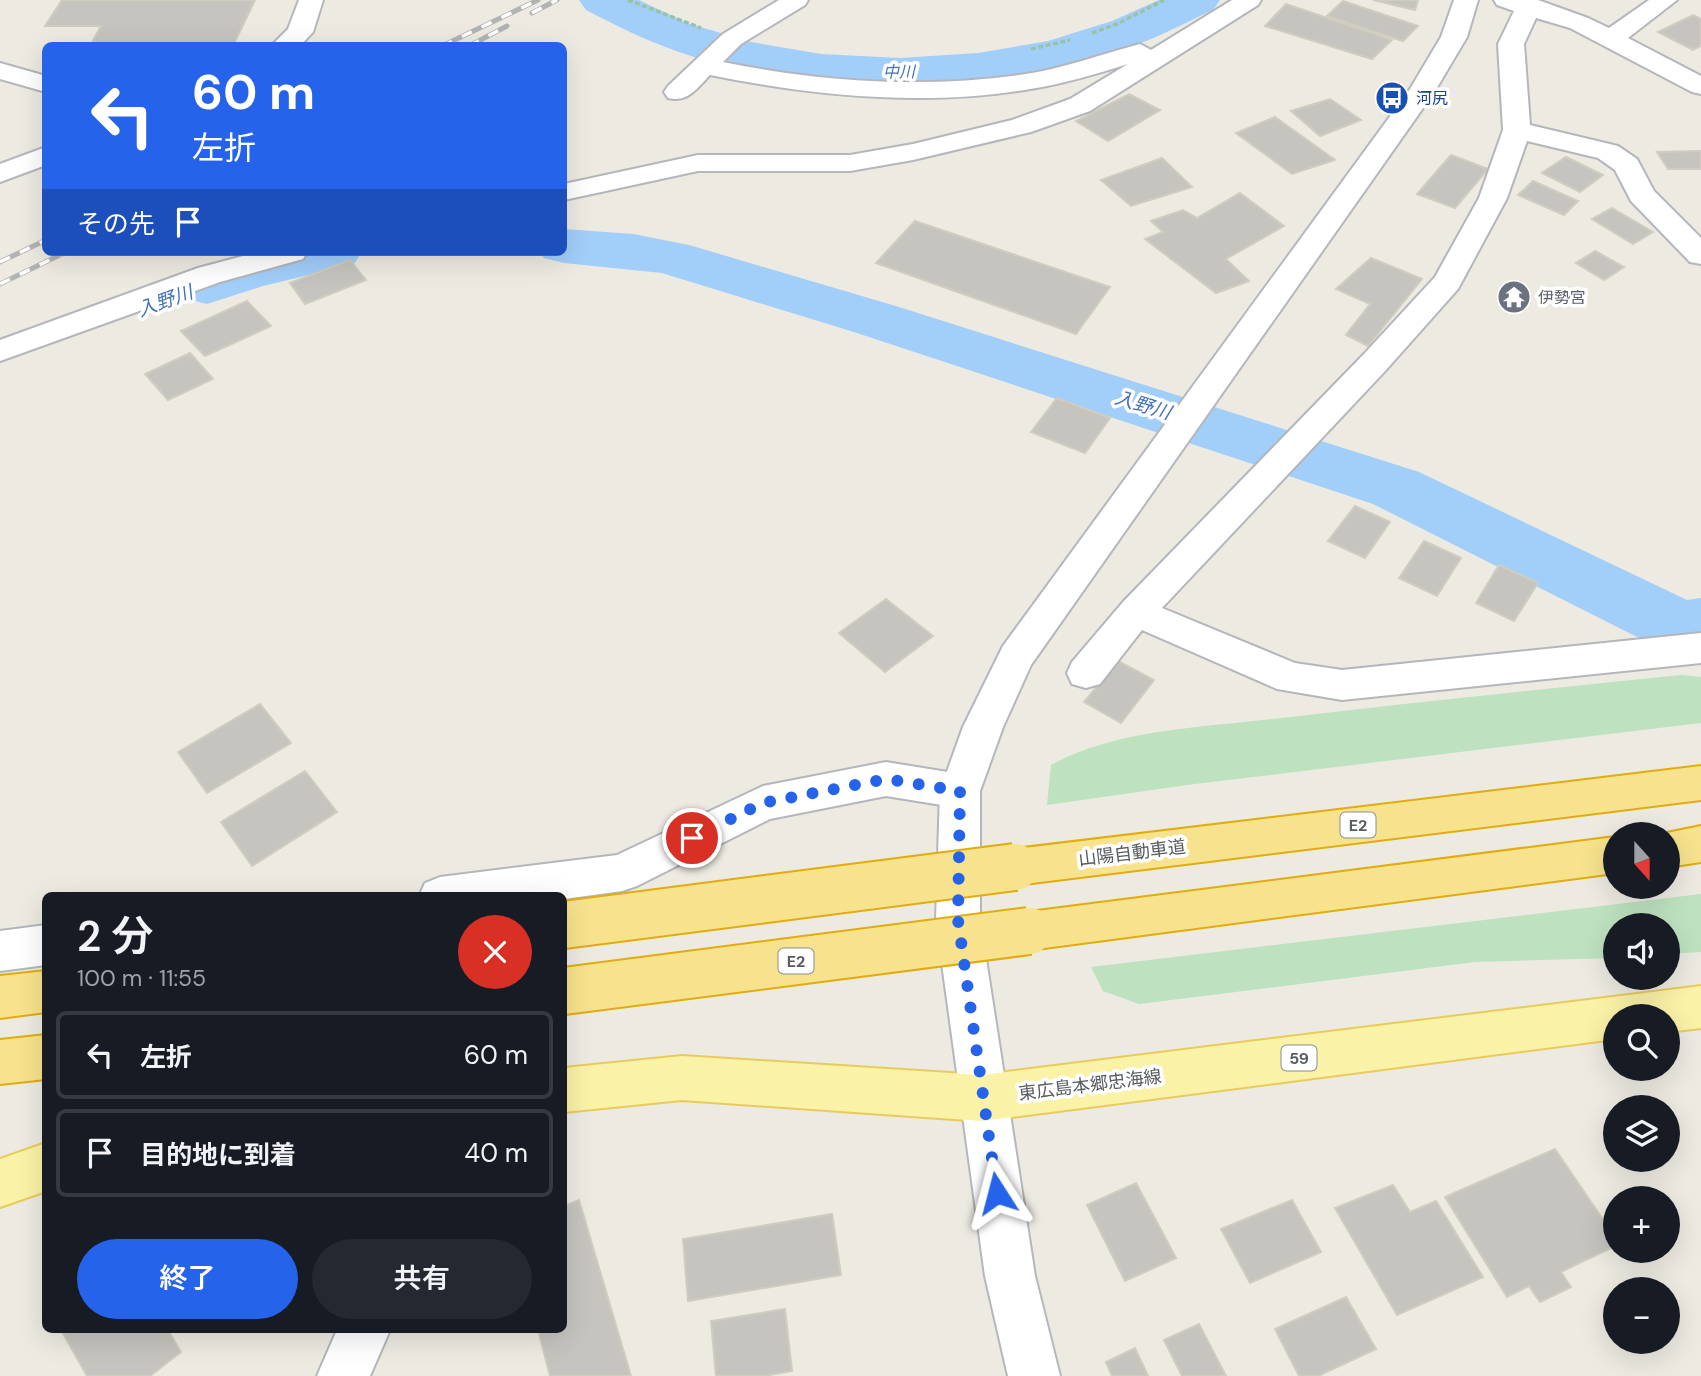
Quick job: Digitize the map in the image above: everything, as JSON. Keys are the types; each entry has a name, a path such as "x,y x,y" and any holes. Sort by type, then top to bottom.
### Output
{"highway":[{"name":"山陽自動車道","path":"567,925 1701,783"},
{"path":"1680,847 1701,844"},
{"name":"E2","path":"567,991 1603,857"},
{"path":"0,997 42,992"},
{"path":"0,1062 42,1057"}],"main road":[{"path":"1680,1010 1701,1007"},
{"name":"東広島本郷忠海線","path":"567,1090 682,1078 982,1098 1603,1020"},
{"path":"0,1183 42,1168"}],"street":[{"path":"289,42 300,32 311,0"},
{"path":"677,92 719,53 796,0"},
{"path":"567,191 698,163 850,163 970,140 1080,104 1249,0"},
{"path":"1034,1376 1010,1276 958,920 960,791 983,727 1016,657 1422,90 1454,37 1466,0"},
{"path":"1612,38 1665,0"},
{"path":"1086,673 1136,612 1287,451 1375,362 1447,282 1493,198 1517,130 1511,44 1517,3 1612,38 1701,86"},
{"path":"719,53 768,80 812,86 910,91 1027,81 1082,69 1162,45 1172,47"},
{"path":"0,71 42,83"},
{"path":"1517,130 1608,152 1627,165 1641,195 1701,256"},
{"path":"0,174 42,157"},
{"path":"0,351 209,275 278,256"},
{"path":"1136,612 1291,678 1342,685 1701,648"},
{"path":"472,892 622,873 763,803 886,779 960,791"},
{"path":"0,951 42,946"},
{"path":"343,1376 364,1333"}],"path":[{"path":"628,0 719,53"},
{"path":"1021,51 1080,37 1117,24 1164,0"}],"green space":[{"path":"1681,675 1701,677 1701,723 1187,785 1047,805 1051,765 1077,753 1131,737 1188,728"},
{"path":"1701,894 1701,952 1680,953 1680,913 1603,913 1603,958 1475,962 1139,1004 1103,991 1091,967 1651,900 1680,900 1680,897"}],"building":[{"path":"62,0 255,0 235,42 92,42 101,26 45,26"},
{"path":"1373,0 1418,0 1415,10"},
{"path":"1343,1 1418,26 1403,41 1327,16"},
{"path":"1286,4 1392,40 1372,59 1265,26"},
{"path":"1693,15 1701,19 1701,46 1693,50 1658,32"},
{"path":"1129,94 1160,110 1108,141 1076,121"},
{"path":"1330,99 1361,120 1320,136 1291,111"},
{"path":"1275,117 1335,160 1292,174 1236,133"},
{"path":"1701,151 1701,169 1668,169 1657,152"},
{"path":"1451,155 1488,169 1455,208 1417,194"},
{"path":"1566,157 1603,175 1580,192 1542,173"},
{"path":"1162,158 1192,187 1131,206 1101,180"},
{"path":"1533,181 1578,201 1564,215 1518,195"},
{"path":"1240,193 1284,226 1226,259 1249,281 1216,293 1145,239 1163,232 1151,221 1183,210 1197,218"},
{"path":"1612,208 1653,232 1633,244 1592,219"},
{"path":"915,221 1110,287 1076,334 876,263"},
{"path":"1595,251 1624,267 1604,280 1576,263"},
{"path":"1371,258 1422,279 1368,346 1346,335 1370,304 1336,289"},
{"path":"350,260 366,280 305,304 290,283"},
{"path":"247,301 271,326 205,356 181,331"},
{"path":"190,353 213,379 168,400 145,374"},
{"path":"1057,398 1110,418 1085,453 1031,432"},
{"path":"1355,506 1390,522 1365,558 1328,541"},
{"path":"1424,541 1461,558 1437,596 1399,578"},
{"path":"1499,565 1538,583 1514,621 1476,603"},
{"path":"886,599 933,636 885,672 839,633"},
{"path":"1118,661 1154,680 1121,723 1084,702"},
{"path":"260,704 291,743 207,793 178,752"},
{"path":"305,771 337,812 252,866 221,822"},
{"path":"1555,1149 1603,1219 1603,1252 1561,1272 1571,1287 1540,1302 1529,1286 1507,1297 1445,1197"},
{"path":"1136,1183 1176,1258 1125,1281 1087,1205"},
{"path":"1393,1185 1410,1212 1436,1201 1483,1277 1397,1315 1335,1208"},
{"path":"579,1200 631,1376 550,1376 539,1333 567,1333 567,1205"},
{"path":"1292,1200 1321,1252 1250,1283 1221,1229"},
{"path":"832,1214 841,1275 688,1301 683,1239"},
{"path":"1346,1297 1376,1349 1318,1376 1299,1376 1275,1329"},
{"path":"785,1309 792,1371 764,1376 716,1376 711,1321"},
{"path":"1199,1324 1226,1376 1182,1376 1164,1340"},
{"path":"63,1333 170,1333 181,1352 150,1376 87,1376"},
{"path":"1135,1348 1148,1376 1112,1376 1106,1362"}],"waterway":[{"name":"中川","path":"602,0 670,33 744,56 821,69 900,73 978,68 1055,54 1129,31 1197,0"},
{"name":"入野川","path":"567,246 633,251 669,257 878,320 1396,488 1680,627 1701,625"},
{"name":"入野川","path":"207,286 247,272 317,256"}],"railway":[{"path":"450,42 538,0"},
{"path":"532,13 557,0"},
{"path":"477,42 507,26"},
{"path":"0,262 42,242"},
{"path":"0,284 58,256"}],"place":[{"name":"河尻","path":"1392,98"},
{"name":"伊勢宮","path":"1514,297"}],"route":[{"path":"692,838 763,803 886,779 960,791 958,920 997,1193"}]}
